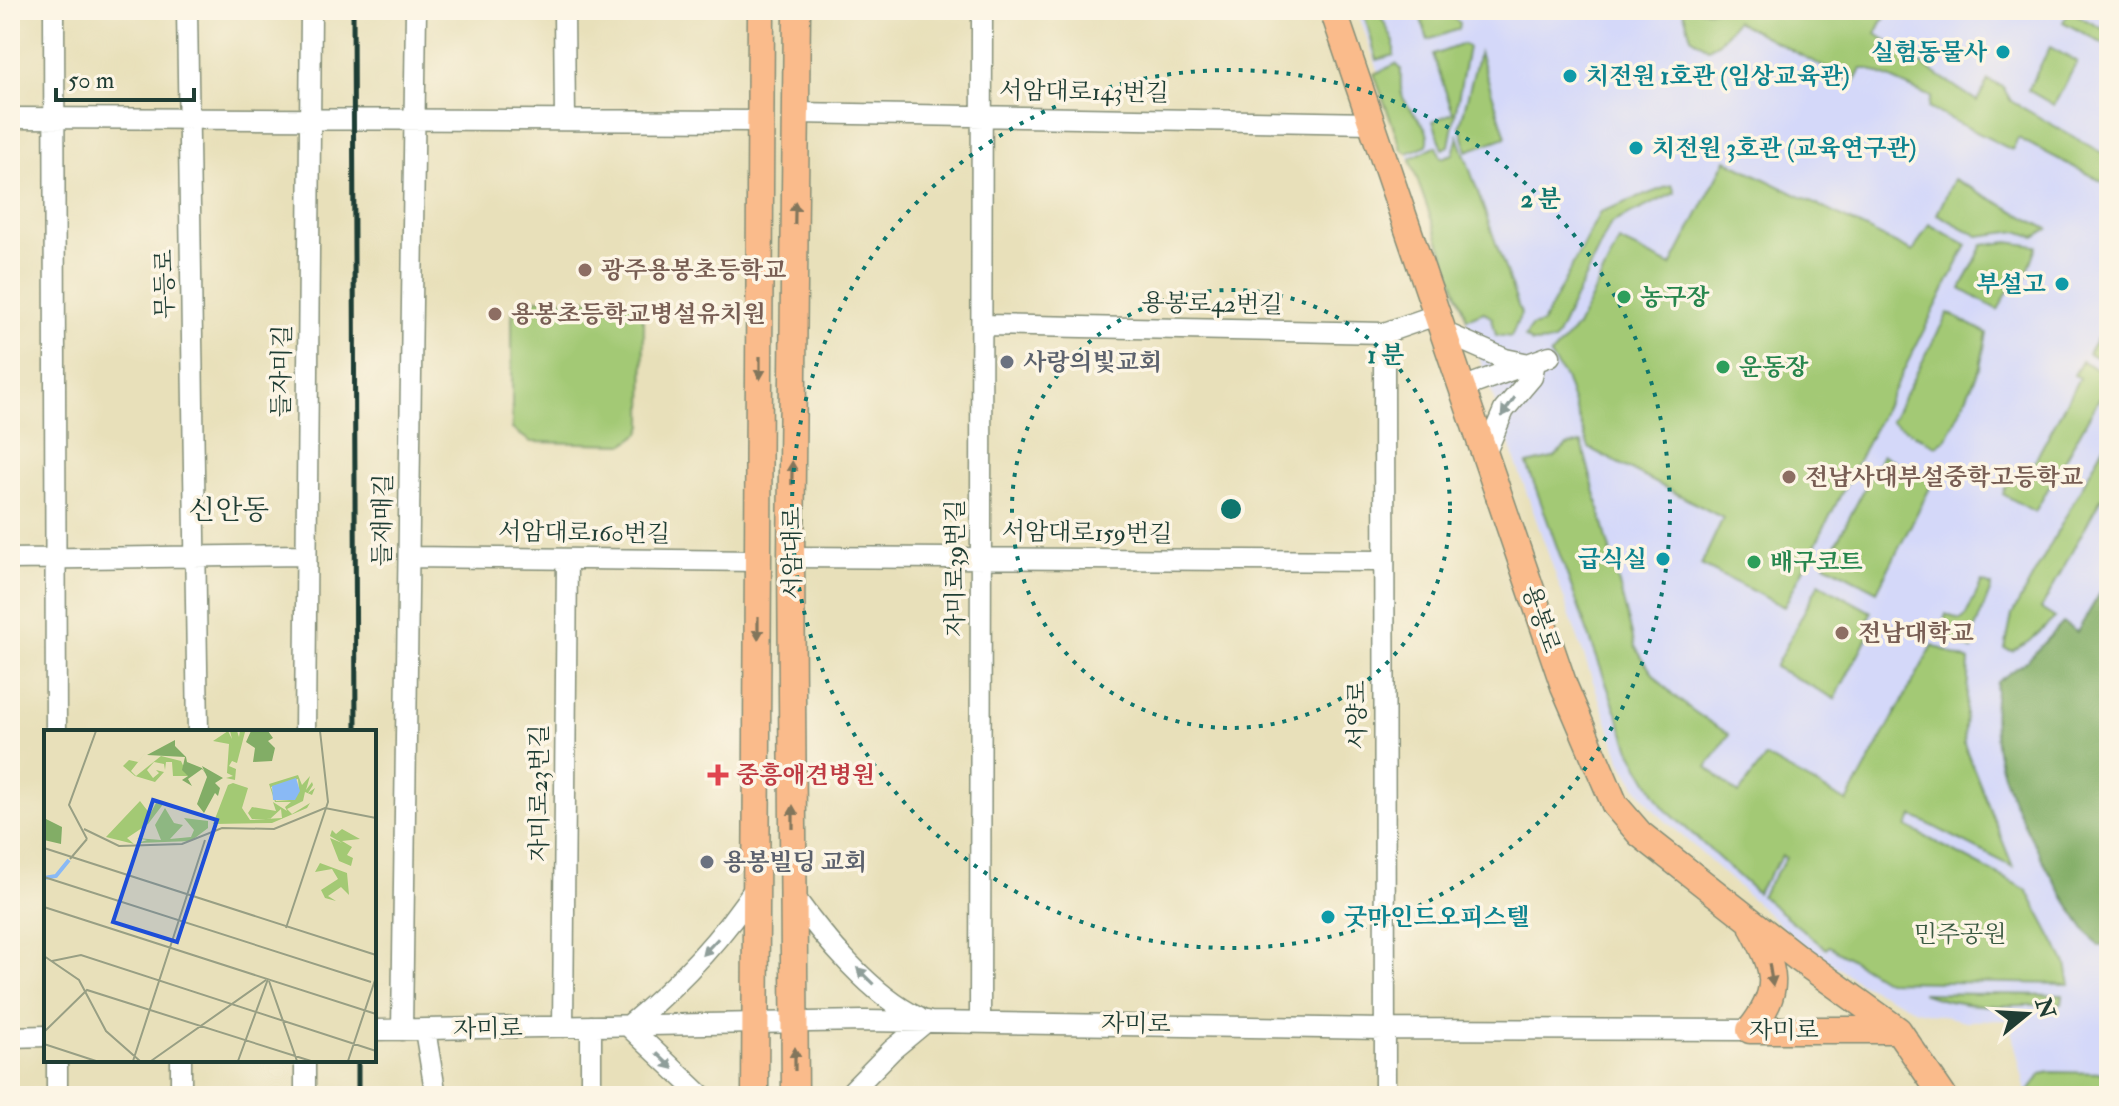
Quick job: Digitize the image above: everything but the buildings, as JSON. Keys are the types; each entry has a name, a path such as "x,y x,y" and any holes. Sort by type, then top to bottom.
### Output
{"main road":[{"name":"서암대로","path":"755,1096 761,10"},
{"name":"서암대로","path":"795,1096 791,557 797,10"},
{"name":"용봉로","path":"1333,10 1564,686 1615,805 1640,834 1898,1030 1943,1096"},
{"path":"1748,918 1773,973 1773,991 1765,1011 1750,1030"},
{"name":"자미로","path":"1750,1030 1898,1030"}],"street":[{"path":"54,10 56,730"},
{"name":"무등로","path":"187,10 198,730"},
{"name":"들자미길","path":"305,730 313,118 311,10"},
{"name":"들재매길","path":"402,1030 416,10"},
{"path":"564,10 565,120"},
{"name":"자미로39번길","path":"980,1021 980,558 984,325 982,10"},
{"name":"서암대로143번길","path":"796,113 1372,123"},
{"path":"10,118 762,121"},
{"path":"1439,323 1505,359 1538,360"},
{"name":"용봉로42번길","path":"984,325 1384,333 1439,323"},
{"name":"서양로","path":"1384,333 1385,1096"},
{"path":"1462,388 1538,360"},
{"path":"1485,454 1504,410 1532,377 1538,360"},
{"path":"10,559 305,555"},
{"name":"서암대로160번길","path":"409,557 758,561"},
{"name":"서암대로159번길","path":"791,557 1383,561"},
{"name":"자미로23번길","path":"563,1027 567,559"},
{"path":"702,1096 628,1026 667,994 732,924 757,885"},
{"path":"793,895 815,925 896,1007 927,1021 892,1050 847,1096"},
{"name":"자미로","path":"376,1030 927,1021 1383,1029 1750,1030"},
{"path":"10,1024 40,1036"},
{"path":"591,1026 591,1096"},
{"path":"425,1030 436,1096"},
{"path":"10,1037 40,1036"},
{"path":"10,1045 40,1036"},
{"path":"57,1062 57,1096"},
{"path":"181,1062 181,1096"},
{"path":"305,1062 305,1096"}],"shaded area":[{"name":"전남대학교","path":"1357,10 2109,10 2109,1096 2027,1096 2009,1020 1966,1021 1916,1010 1860,983 1795,938 1657,813 1638,789 1621,761"}],"green space":[{"path":"1363,10 1378,10 1394,42 1394,55 1377,60"},
{"path":"1418,10 1442,10 1460,23 1459,29 1428,40"},
{"path":"1683,10 1888,10 1876,34 1977,101 1988,80 2003,87 2011,101 2109,157 2109,185 2018,138 2012,150 1928,108 1931,97 1869,69 1861,69 1854,83 1736,21 1719,42 1708,48 1691,37"},
{"path":"2069,11 2109,32 2109,47 2063,22"},
{"path":"1463,44 1468,47 1449,146 1443,149 1433,121 1453,113 1433,55"},
{"path":"2050,47 2077,62 2054,105 2028,90"},
{"path":"1479,52 1506,137 1467,151 1460,126"},
{"path":"1396,64 1401,69 1405,102 1424,126 1428,138 1427,145 1408,153 1402,150 1374,74"},
{"path":"1458,136 1521,314 1511,337 1496,335 1492,318 1484,312 1467,319 1411,162 1411,158 1437,146 1441,158 1453,154"},
{"name":"운동장","path":"1726,160 1913,252 1929,224 1967,245 1784,607 1701,565 1723,518 1589,448 1565,378 1550,356 1577,327 1619,241 1671,266"},
{"path":"1954,179 2048,229 2035,237 2018,231 1978,236 1937,214"},
{"path":"1672,185 1675,193 1611,223 1554,342 1532,343 1525,337 1531,327 1542,324 1600,212"},
{"path":"2008,242 2037,246 2023,285 2010,288 1998,310 1961,289 1983,245"},
{"path":"530,299 623,300 634,304 644,322 643,426 640,433 625,444 531,442 512,429 513,309"},
{"path":"1948,313 1987,333 1980,368 1947,438 1936,446 1891,421"},
{"path":"2109,318 2109,364 2088,353"},
{"path":"2082,361 2109,376 2109,381 2035,512 2003,494 2009,477 2023,483 2079,378 2074,375"},
{"path":"2109,437 2109,502 2101,498 2041,609 2055,618 2029,642 2012,651 2005,649 2012,615"},
{"name":"민주공원","path":"1582,443 1635,646 1653,674 1675,697 1729,734 1707,767 1738,794 1766,757 1847,802 1933,645 1969,661 1964,744 2013,867 1913,816 1907,827 2027,890 2066,964 2070,984 1886,981 1829,946 1826,949 1761,896 1786,858 1782,856 1757,893 1663,807 1631,752 1527,464 1553,458 1567,446"},
{"path":"1882,455 1933,482 1877,591 1825,564"},
{"path":"2109,578 2109,943 2099,946 2071,909 2013,800 1998,756 1994,710 1997,682 2029,659 2063,623 2077,632"},
{"path":"1982,582 1992,586 1975,629 1972,650 1939,636 1946,614 1960,620 1965,617"},
{"path":"1819,583 1871,612 1868,620 1874,624 1835,699 1775,667"},
{"path":"1922,993 2063,995 2062,1004 1990,1006 1939,999"},
{"path":"2109,1073 2109,1096 2026,1096 2041,1074"}],"railway":[{"path":"353,10 356,730"},
{"path":"358,1062 358,1096"}],"place":[{"name":"실험동물사","path":"2003,52"},
{"name":"치전원 1호관 (임상교육관)","path":"1570,76"},
{"name":"치전원 3호관 (교육연구관)","path":"1636,148"},
{"name":"광주용봉초등학교","path":"585,270"},
{"name":"부설고","path":"2062,284"},
{"name":"농구장","path":"1624,297"},
{"name":"용봉초등학교병설유치원","path":"495,314"},
{"name":"사랑의빛교회","path":"1007,362"},
{"name":"운동장","path":"1723,367"},
{"name":"전남사대부설중학고등학교","path":"1789,477"},
{"name":"급식실","path":"1663,559"},
{"name":"배구코트","path":"1754,562"},
{"name":"전남대학교","path":"1842,633"},
{"name":"중흥애견병원","path":"718,775"},
{"name":"용봉빌딩 교회","path":"707,862"},
{"name":"굿마인드오피스텔","path":"1328,917"}],"district":[{"name":"신안동","path":"229,510"}]}
